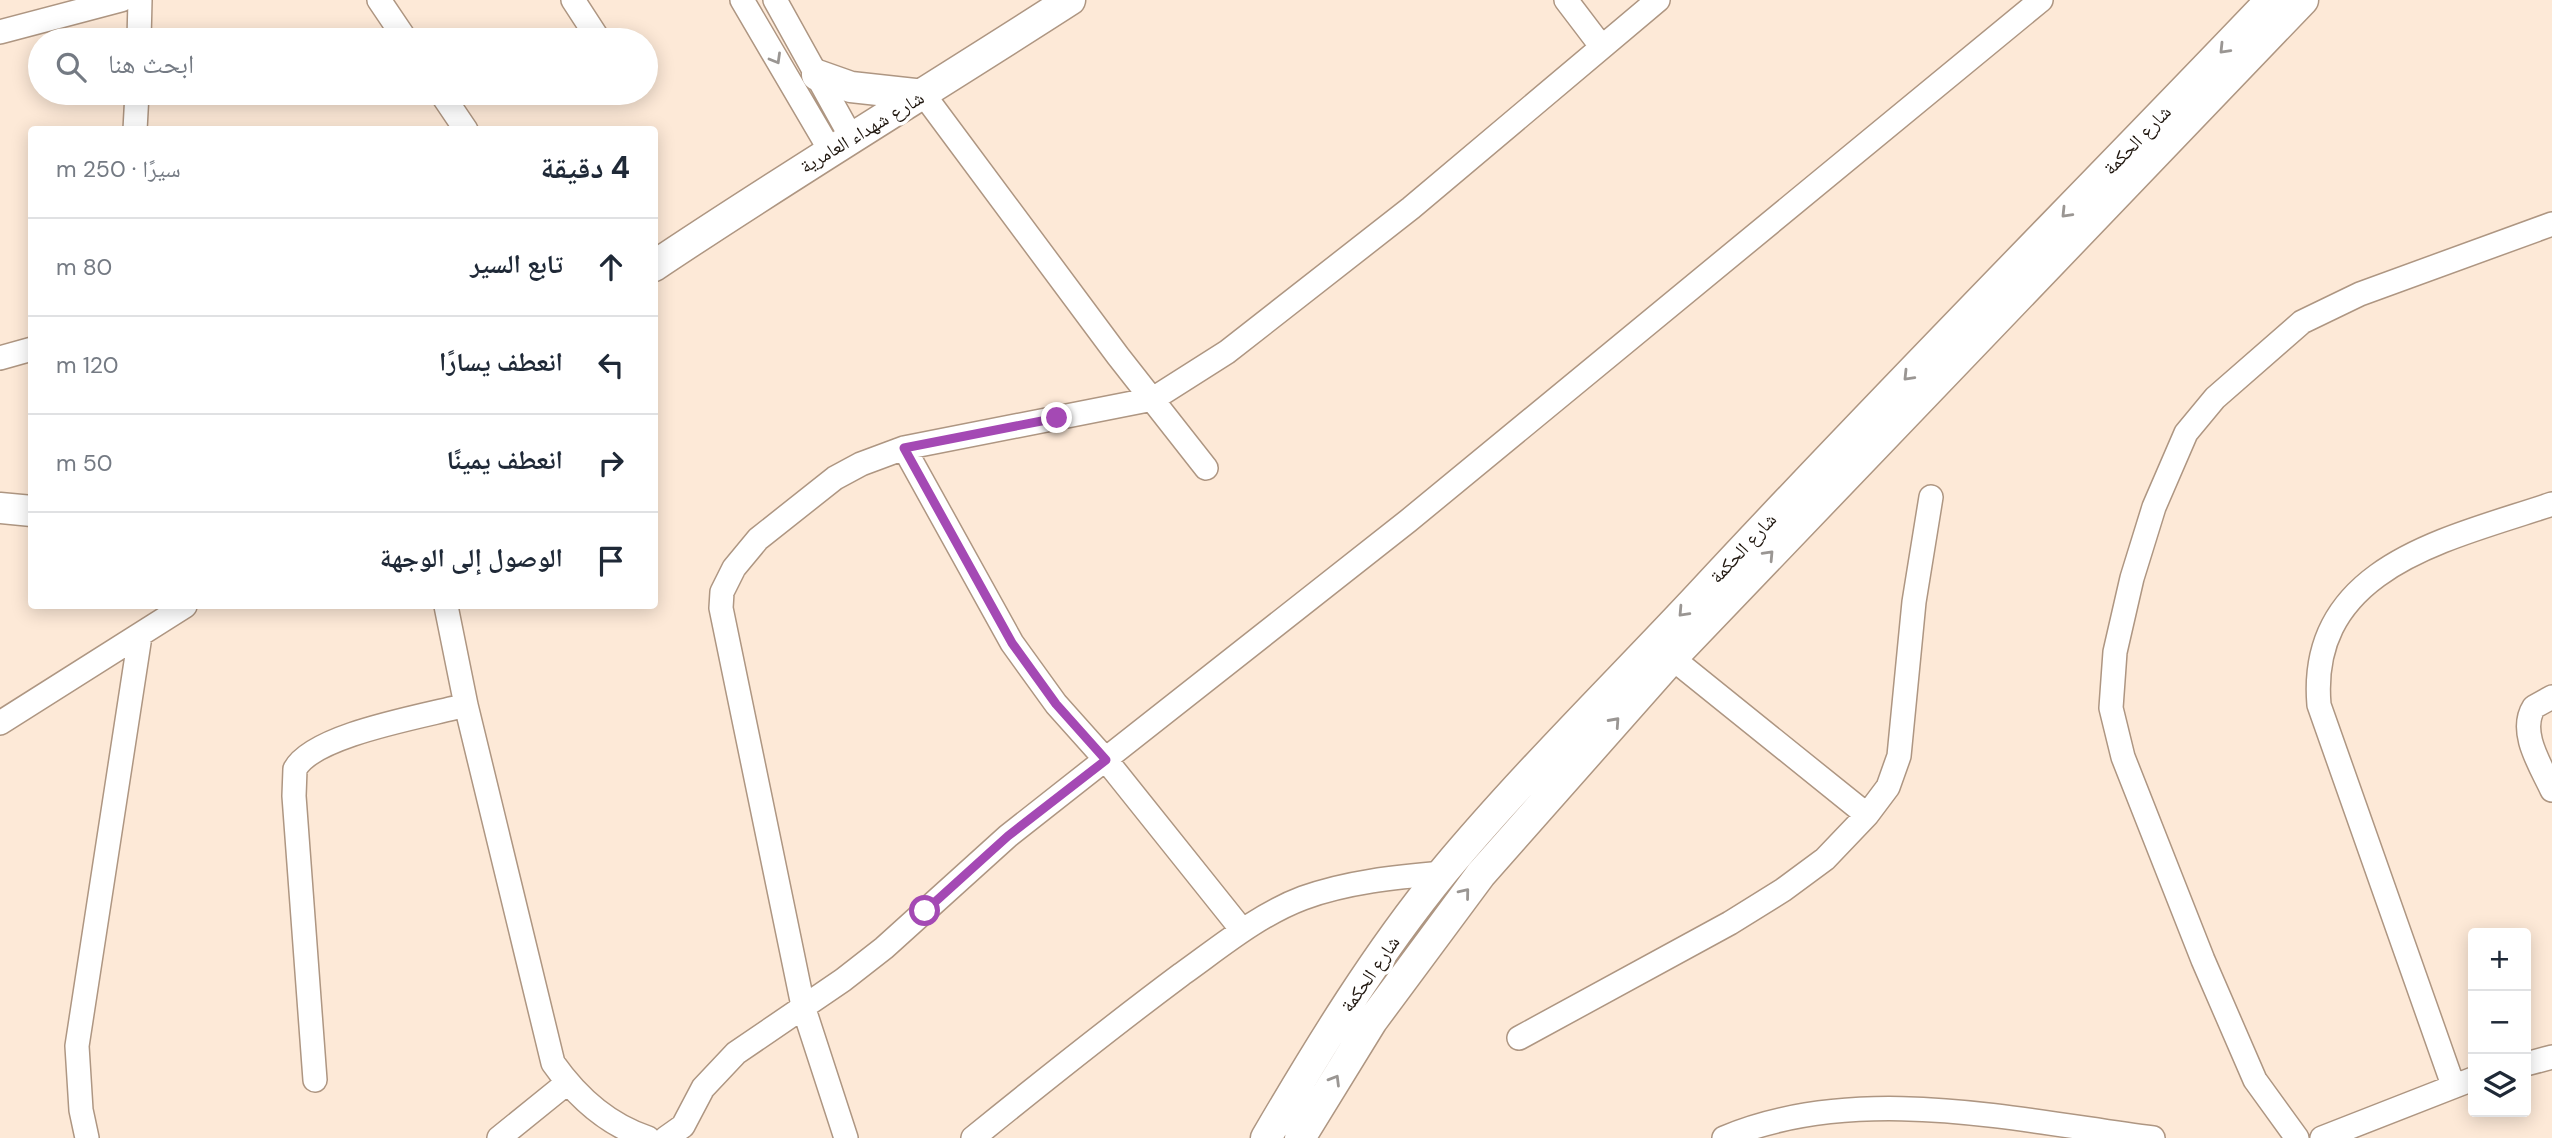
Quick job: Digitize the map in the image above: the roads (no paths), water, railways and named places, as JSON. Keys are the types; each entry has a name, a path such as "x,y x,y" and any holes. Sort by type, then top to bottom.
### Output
{"street":[{"path":"0,32 121,0"},
{"path":"140,28 141,0"},
{"path":"379,0 398,28"},
{"path":"573,0 591,28"},
{"path":"742,0 840,143"},
{"path":"775,0 817,75 840,143"},
{"path":"1566,0 1601,46"},
{"path":"846,1138 803,1006 721,608 722,592 734,568 758,539 806,500 861,464 904,448 1153,399 1227,352 1378,233 1658,0"},
{"path":"666,1138 683,1126 703,1088 736,1053 843,980 884,948 1008,836 1408,522 2041,0"},
{"name":"شارع الحكمة","path":"1266,1138 1350,999 1443,873 1513,792 1813,473 2271,0"},
{"name":"شارع الحكمة","path":"1300,1138 1372,1021 1454,908 1672,659 2303,0"},
{"name":"شارع شهداء العامرية","path":"658,264 840,143 924,95 1062,2"},
{"path":"817,75 850,87 924,95 1206,468"},
{"path":"135,126 136,105"},
{"path":"449,105 463,126"},
{"path":"2297,1138 2255,1080 2203,960 2123,757 2111,708 2115,652 2132,578 2154,507 2186,433 2215,398 2302,322 2372,289 2552,224"},
{"path":"0,358 28,350"},
{"path":"904,448 1012,643 1056,704 1106,760 1242,930"},
{"path":"1519,1038 1730,923 1783,890 1825,859 1867,815 1888,787 1899,756 1914,602 1931,497"},
{"path":"2322,1138 2463,1082 2319,705 2319,659 2342,610 2352,595 2368,580 2408,557 2451,539 2552,504"},
{"path":"0,508 28,511"},
{"path":"0,723 180,609"},
{"path":"447,609 466,705 553,1063 585,1103 634,1133 648,1138"},
{"path":"87,1138 81,1110 76,1046 140,636"},
{"path":"1672,659 1867,815"},
{"path":"2552,697 2534,707 2527,725 2532,745 2552,790"},
{"path":"315,1080 294,796 295,769 300,759 320,746 466,705"},
{"path":"973,1138 1096,1037 1242,930 1303,898 1384,879 1443,873"},
{"path":"2531,1063 2552,1057"},
{"path":"499,1138 567,1083"},
{"path":"1724,1138 1796,1115 1894,1111 1971,1111 2153,1138"}]}
